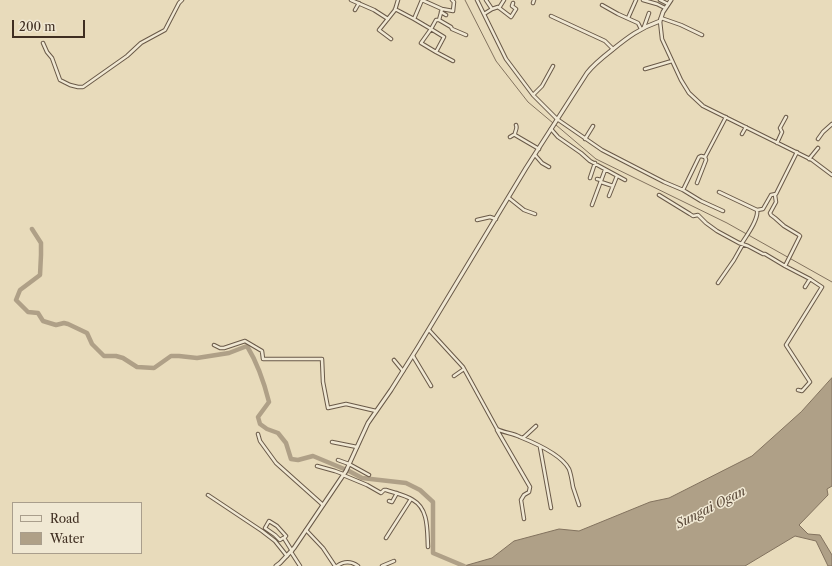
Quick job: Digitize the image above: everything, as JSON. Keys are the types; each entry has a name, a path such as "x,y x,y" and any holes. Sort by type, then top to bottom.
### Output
{"street":[{"path":"43,43 47,53 52,58 60,80 69,85 84,87 127,56 141,43 165,30 182,0"},
{"path":"351,0 374,10 388,19"},
{"path":"392,39 379,30 396,9 398,0"},
{"path":"414,19 422,0 453,11 454,2 452,0"},
{"path":"477,0 506,60 533,95 556,120 602,150 722,211"},
{"path":"486,0 492,9"},
{"path":"499,8 504,0"},
{"path":"628,18 636,1 632,0"},
{"path":"643,0 666,8"},
{"path":"660,0 668,4"},
{"path":"671,0 661,20 662,39 684,87 693,98 703,106 817,163 832,175"},
{"path":"484,14 497,7 511,17 516,9 512,6 513,2"},
{"path":"355,10 359,3"},
{"path":"602,5 638,23 643,28"},
{"path":"442,8 439,20 436,20 421,43 453,61"},
{"path":"396,9 444,37 436,52"},
{"path":"441,12 446,15"},
{"path":"643,28 649,13"},
{"path":"551,16 605,41 613,49"},
{"path":"439,20 451,27 452,30 466,35"},
{"path":"276,566 291,551 347,470 368,423 413,356 538,148 586,73 593,65 629,36 661,20 681,24 702,35"},
{"path":"645,69 672,61"},
{"path":"533,95 542,86 553,66"},
{"path":"697,183 706,160 705,157 726,117"},
{"path":"777,143 782,132 780,128 786,118"},
{"path":"818,139 832,124"},
{"path":"510,137 515,134 517,128 516,125"},
{"path":"585,139 593,126"},
{"path":"742,134 746,127"},
{"path":"551,129 558,137 590,161 625,180"},
{"path":"515,134 538,148"},
{"path":"809,159 818,148"},
{"path":"786,264 800,236 784,226 770,215 770,213 776,202 775,195 797,152"},
{"path":"535,155 542,163 549,167"},
{"path":"683,190 699,158 701,156 705,157"},
{"path":"590,178 594,163"},
{"path":"592,205 605,170"},
{"path":"609,196 617,176"},
{"path":"596,179 613,186"},
{"path":"719,192 757,210 763,209 771,195 775,195"},
{"path":"658,195 693,216 698,215 717,231 786,264 822,287 800,320 786,346 810,382 802,391 798,390"},
{"path":"509,198 525,210 535,214"},
{"path":"718,283 734,260 758,214 757,210"},
{"path":"477,220 490,217 496,219"},
{"path":"805,287 810,279"},
{"path":"429,330 464,369 530,487 529,492 521,500 524,519"},
{"path":"214,345 224,348 244,341 261,350 263,359 322,360 323,380 328,408 346,404 376,411"},
{"path":"413,356 431,386"},
{"path":"394,360 403,371"},
{"path":"454,376 464,369"},
{"path":"522,438 536,426"},
{"path":"497,429 519,436 540,446 554,454 565,464 570,470 579,505"},
{"path":"258,434 260,441 275,462 323,505"},
{"path":"332,442 357,446"},
{"path":"540,446 551,508"},
{"path":"338,460 369,475"},
{"path":"317,466 335,470 381,493 385,490 397,493 415,501 421,507 425,516 427,523 428,546"},
{"path":"389,501 392,502 397,493"},
{"path":"208,495 275,541 287,556"},
{"path":"386,538 411,499"},
{"path":"284,538 280,540 265,528 269,520 286,535 284,538 300,566"},
{"path":"306,530 323,548 336,566 340,563 347,562 354,563 358,566"},
{"path":"382,566 394,561"}],"water":[{"name":"Sungai Ogan","path":"832,378 832,486 827,489 828,495 799,525 808,534 820,535 832,555 832,566 828,566 816,541 795,536 745,566 464,566 492,558 514,541 559,529 579,531 650,502 669,498 752,456 801,412"}],"waterway":[{"path":"465,0 496,61 528,102 553,123"},
{"path":"556,125 596,159 727,223 832,282"},
{"path":"32,229 41,243 40,275 20,290 16,300 28,312 38,313 43,321 56,325 64,323 68,324 87,333 92,344 104,356 116,356 123,358 137,367 154,368 171,356 197,358 229,353 247,346 260,373 269,402 258,417 260,424 267,429 278,433 286,443 291,459 298,460 313,456 362,478 406,483 420,490 433,502 433,553 464,566"}]}
